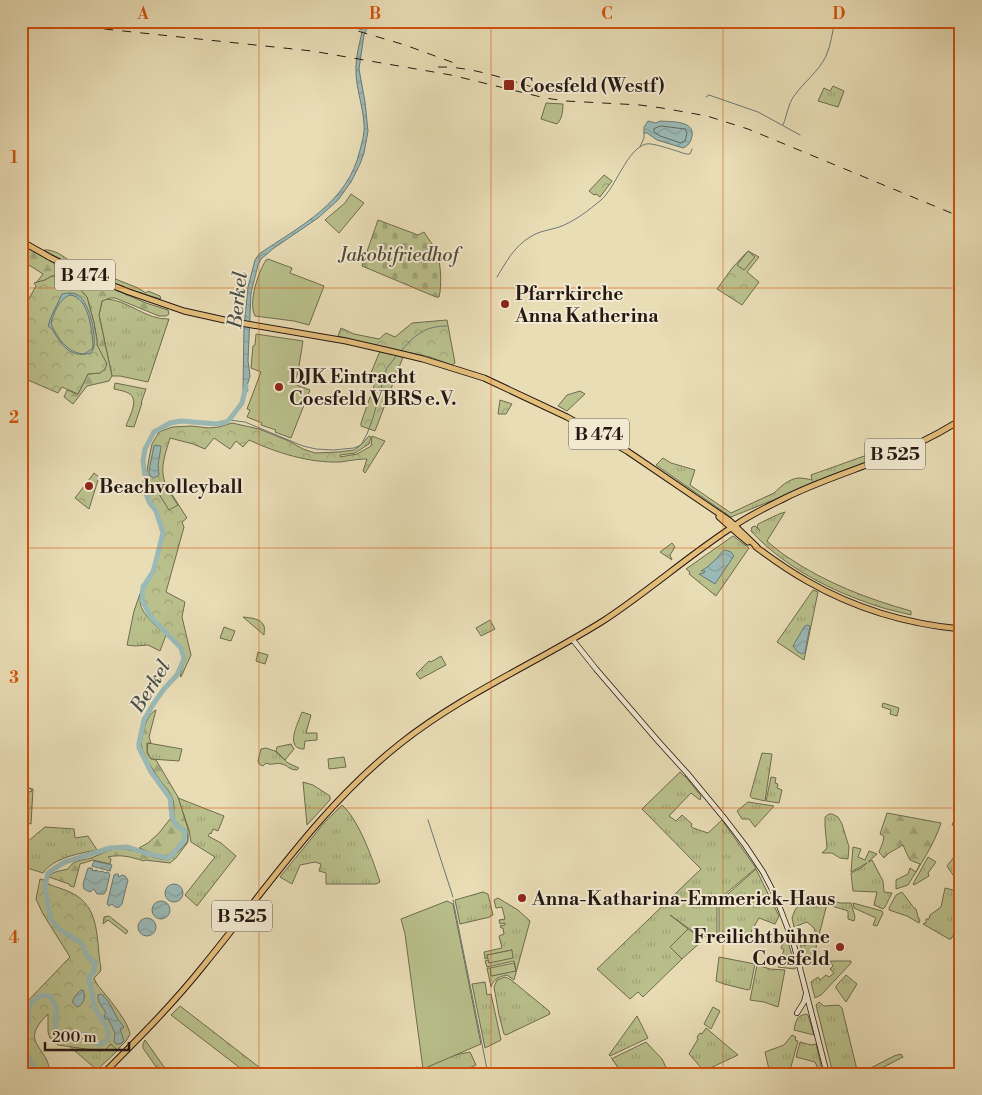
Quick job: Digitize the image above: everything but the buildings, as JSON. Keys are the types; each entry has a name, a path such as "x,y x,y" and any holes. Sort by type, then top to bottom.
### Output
{"main road":[{"name":"B 474","path":"21,241 72,268 120,289 184,310 239,323 340,340 394,352 484,378 559,413 627,451 730,521 733,527 756,547 808,582 854,604 901,619 961,629"},
{"name":"B 525","path":"103,1074 174,1002 302,840 338,800 400,744 457,704 573,640 609,617 733,527 789,496 904,450 961,420"},
{"path":"573,640 725,819 763,872 775,895 794,944 828,1074"},
{"path":"797,1013 805,1001 807,990"}],"green space":[{"path":"331,21 359,21 363,26 363,30"},
{"path":"833,86 844,91 838,107 818,101 824,88 830,91"},
{"path":"546,103 563,104 562,115 557,124 541,119"},
{"path":"604,175 612,181 600,197 596,194 594,195 589,191"},
{"path":"351,194 364,203 339,233 325,220 345,203"},
{"name":"Jakobifriedhof","path":"378,220 418,235 424,232 437,253 441,281 439,297 362,266"},
{"path":"25,245 90,279 146,303 168,310 169,314 166,316 159,316 115,298 102,301 99,315 112,376 109,381 87,386 73,404 64,397 67,390 78,394 88,374 100,373 97,340 87,297 73,282 55,276 36,283 43,274 21,260 21,252"},
{"path":"44,250 55,252 70,261 138,288 146,293 148,291 160,296 161,299 130,290 101,278"},
{"path":"748,251 759,257 747,272 759,282 742,305 717,289 733,267"},
{"path":"748,251 755,257 744,270 737,265"},
{"name":"DJK Eintracht Coesfeld VBRS e.V.","path":"268,259 292,268 290,273 324,286 309,325 255,316 253,296 257,280"},
{"path":"52,276 73,282 87,297 94,323 97,345 107,364 100,373 88,374 78,394 62,387 58,393 21,377 21,313 36,286 34,283"},
{"path":"106,299 114,300 153,316 169,319 148,382 112,376 99,315 102,301"},
{"path":"447,320 455,363 452,365 430,357 338,336 341,328 354,334 379,339 386,333 395,337 412,323"},
{"name":"DJK Eintracht Coesfeld VBRS e.V.","path":"256,334 303,341 294,384 310,390 291,438 247,417 250,410 247,409 261,372 251,368"},
{"path":"380,351 403,357 375,431 361,426 361,423 370,397 375,395 372,392 375,383 368,380"},
{"path":"115,383 146,389 134,427 126,426 134,401 133,397 126,392 114,389"},
{"path":"580,391 585,394 567,411 558,406 567,395"},
{"path":"500,400 512,404 506,414 498,414"},
{"path":"232,423 259,429 315,453 354,450 369,436 371,437 369,444 355,453 340,455 340,457 357,454 371,446 372,436 385,441 365,473 363,471 367,459 340,462 317,461 282,453 249,440 243,447 236,441 230,449 214,438 205,449 170,438 164,462 164,479 187,518 182,522 184,527 166,592 185,602 182,617 191,655 181,677 185,659 182,647 151,616 143,601 144,588 154,573 164,533 157,511 150,502 147,492 146,476 150,453 152,444 159,432 172,427 192,426 209,428"},
{"path":"912,439 914,442 873,460 731,517 656,465 663,458 671,463 695,470 690,485 731,513 774,493 792,479 812,480 811,475"},
{"path":"94,473 99,477 89,509 75,498"},
{"path":"167,489 178,505 169,510 159,494"},
{"path":"785,512 767,541 775,548 803,567 833,583 863,596 911,611 911,615 860,600 826,585 793,567 751,531 752,527 755,526 760,531 757,527 758,524"},
{"path":"733,536 749,548 716,596 689,574 690,572 686,569"},
{"path":"672,543 675,547 670,555 672,560 660,552"},
{"path":"142,588 140,600 143,610 166,635 160,651 148,645 127,645 134,611"},
{"path":"813,590 818,592 804,660 777,642"},
{"path":"243,617 255,619 263,623 264,635"},
{"path":"490,620 495,629 481,636 476,628"},
{"path":"224,627 235,631 231,641 220,638"},
{"path":"258,652 268,655 265,664 256,661"},
{"path":"441,656 446,665 420,679 416,674 429,661 431,662"},
{"path":"883,703 899,708 897,716 890,714 891,710 882,707"},
{"path":"156,710 149,737 151,743 147,743 147,753 151,759 156,760 178,797 188,829 188,838 186,830 174,818 174,802 171,795 148,762 142,749 142,739 146,724 150,715"},
{"path":"302,712 311,715 306,733 317,733 317,740 305,741 304,749 298,748 294,740"},
{"path":"148,743 182,749 179,761 151,759 147,751"},
{"path":"291,744 294,749 285,760 276,751 277,747"},
{"path":"266,748 275,751 288,763 299,768 297,770 280,764 266,763 263,766 259,764 261,749"},
{"path":"762,753 772,754 765,801 750,796"},
{"path":"344,757 346,767 329,769 328,759"},
{"path":"680,772 701,796 700,800 691,793 669,816 676,821 682,815 692,824 693,828 708,833 722,820 756,868 717,901 717,935 708,932 706,936 701,937 670,915 688,929 670,947 682,959 643,997 638,992 630,999 597,969 701,869 642,809"},
{"path":"771,777 776,778 777,788 782,790 779,803 766,801"},
{"path":"303,782 313,785 330,796 330,800 307,825"},
{"path":"29,788 33,789 31,824 21,822 21,815 29,792 32,791"},
{"path":"178,798 224,816 218,831 213,829 208,836 221,843 236,856 197,906 185,895 215,857 191,842"},
{"path":"748,802 774,806 755,827 749,819 742,819 737,811"},
{"path":"342,805 360,830 380,882 376,884 326,884 326,873 319,871 321,864 315,862 300,865 292,884 280,877 324,823"},
{"path":"961,805 961,828 952,825"},
{"path":"887,813 941,823 931,847 916,872 920,864 910,860 903,845 884,858 879,852 884,836 880,834"},
{"path":"829,814 838,817 842,824 849,847 848,859 840,858 832,853 822,853 827,848 825,817"},
{"path":"170,819 184,834 183,840 169,855 158,855 139,848 159,833"},
{"path":"45,827 74,829 75,838 88,836 97,850 60,860 47,868 43,873 21,866 21,847"},
{"path":"188,838 188,842 170,863 144,861 126,856 113,856 108,857 111,859 110,864 93,860 80,864 74,887 49,877 54,872 68,869 75,862 114,849 127,849 168,860 183,847"},
{"path":"853,847 861,849 858,857 865,860 869,851 877,854 868,862 872,860 883,881 884,892 892,893 883,909 874,905 877,892 853,891 851,873 867,863 851,872"},
{"path":"961,848 961,877 953,875 947,866"},
{"path":"928,857 936,862 928,873 929,876 914,885 913,884"},
{"path":"910,868 916,872 908,885 896,889 896,880 908,874"},
{"path":"756,869 779,916 775,924 759,918 749,935 741,941 719,934 719,902"},
{"path":"40,879 77,896 90,911 96,929 101,968 94,978 116,1008 130,1034 117,1050 111,1044 105,1050 100,1051 58,1045 50,1038 48,1032 48,1014 39,1024 35,1032 35,1039 48,1064 50,1074 21,1074 21,1016 23,1006 70,957 43,914 36,899"},
{"path":"945,888 961,892 958,922 951,939 923,924 926,923 926,919 929,919 930,915 941,907"},
{"path":"483,892 488,894 493,915 460,924 455,900"},
{"path":"902,892 916,909 920,920 919,923 907,916 889,910 896,895"},
{"path":"806,897 828,900 816,947 818,952 805,962 800,943 805,946 817,937 814,928 807,922 794,927 792,918 795,910"},
{"path":"498,898 518,910 530,921 514,980 507,975 495,980 491,987 487,968 490,968 492,976 516,970 514,961 487,967 485,961 488,960 489,963 512,950 487,955 488,958 485,959 484,952 502,948 499,936 504,934 503,928 500,926 505,925 505,923 500,924 499,920 505,919 502,907 496,908 494,900"},
{"path":"447,901 453,904 481,1044 423,1069 405,934 401,919"},
{"path":"833,901 851,903 855,917 854,921 848,919 848,911 832,906"},
{"path":"853,903 882,911 883,913 877,926 873,925 876,918 854,908"},
{"path":"109,916 128,931 126,934 108,920 103,924 104,917"},
{"path":"688,929 703,940 682,959 670,947"},
{"path":"784,941 789,945 796,968 794,969 778,967 782,961 784,950 781,948"},
{"path":"512,950 513,958 489,963 487,955"},
{"path":"719,957 755,964 750,989 716,981"},
{"path":"830,961 851,961 851,963 821,995 815,998 811,982 818,977 820,980 826,975 829,977 834,973 830,969 833,966"},
{"path":"514,963 516,971 491,976 490,968"},
{"path":"757,965 770,969 785,970 778,1007 750,1000"},
{"path":"846,975 857,984 846,1002 836,986"},
{"path":"505,977 549,1011 550,1014 506,1035 504,1034 494,987 497,980"},
{"path":"485,982 487,995 491,994 501,1040 485,1048 472,984"},
{"path":"819,1002 824,1006 839,1005 842,1008 858,1074 833,1074 816,1005"},
{"path":"180,1006 268,1074 248,1074 171,1015"},
{"path":"713,1007 720,1011 711,1029 704,1024"},
{"path":"806,1014 808,1015 814,1035 794,1030 798,1018"},
{"path":"637,1016 648,1038 610,1056 609,1055"},
{"path":"706,1028 738,1055 704,1071 689,1054 698,1039 697,1037"},
{"path":"792,1035 798,1041 789,1074 770,1074 765,1052 784,1045"},
{"path":"129,1036 117,1051 97,1070 68,1045"},
{"path":"145,1040 169,1074 161,1074 143,1048"},
{"path":"453,1042 455,1055 470,1052 476,1065 458,1074 426,1074 424,1062"},
{"path":"646,1042 662,1059 669,1074 623,1074 612,1059"},
{"path":"800,1042 811,1045 816,1044 823,1074 819,1074 815,1062 796,1057"},
{"path":"901,1054 903,1057 870,1074 859,1074 894,1056"}],"water":[{"path":"368,22 370,23 364,35 359,69 368,131 364,153 351,182 338,200 318,218 261,259 251,293 248,361 250,376 247,386 248,391 243,391 244,327 248,287 255,260 259,254 306,223 334,199 354,169 364,134 356,62 363,26"},
{"path":"648,121 686,124 692,131 691,140 683,148 657,140 644,133 644,127"},
{"path":"62,294 75,294 81,297 91,317 94,347 91,353 84,354 92,349 92,332 85,308 76,297 70,295 63,299 53,315 51,324 68,348 84,354 77,354 66,349 48,326"},
{"path":"155,445 161,447 158,465 159,475 154,478 149,475 149,471"},
{"path":"725,550 731,552 734,556 715,584 699,574 704,573 705,571 701,571"},
{"path":"807,625 810,626 805,652 802,654 793,646"},
{"path":"94,861 112,865 110,871 92,866"},
{"path":"88,868 92,868 93,871 97,870 110,874 104,894 97,894 94,889 90,892 84,889 83,884"},
{"path":"116,874 119,877 125,876 128,880 120,907 107,904 114,875"},
{"path":"174,884 180,887 183,893 180,899 174,902 168,899 165,893 168,887"},
{"path":"161,901 167,904 170,910 167,916 161,919 155,916 152,910 155,904"},
{"path":"147,918 153,921 156,927 153,933 147,936 141,933 138,927 141,921"},
{"path":"81,990 84,992 84,1000 77,1007 73,1003 73,999"},
{"path":"101,994 108,1001 124,1027 120,1029 124,1041 121,1044 115,1043 115,1033 108,1019 105,1019 104,1015 106,1013 98,998 98,995"}],"waterway":[{"name":"Berkel","path":"360,21 365,27 364,30"},
{"path":"783,125 792,99 826,56 835,21"},
{"path":"706,97 709,95 758,112 800,135"},
{"path":"640,147 644,133"},
{"path":"497,277 511,255 524,241 537,233 570,222 601,200 612,186 627,160 639,147 646,144 654,144 686,154 690,154 692,149"},
{"path":"400,352 420,333 439,326 447,326"},
{"path":"229,420 245,422 303,446 316,449 354,448 361,445 367,434 385,373 397,355"},
{"name":"Berkel","path":"37,1074 26,1052 24,1042 29,1009 37,998 47,995 52,999 56,1008 55,1027 60,1037 83,1034 100,1044 106,1041 108,1036 107,1027 95,1008 89,981 95,964 87,956 80,942 59,929 51,919 45,886 48,873 65,862 110,848 128,847 167,858 184,841 185,832 176,825 172,817 170,798 151,772 139,748 144,720 164,689 177,675 184,659 181,648 150,616 142,600 143,587 153,572 163,533 156,511 149,502 145,491 143,461 145,449 154,432 170,423 181,421 217,424 226,422 242,403 246,386"},
{"path":"428,820 453,897"},
{"path":"453,900 488,1074"},
{"path":"611,1057 622,1074"},
{"path":"398,1074 417,1067"}],"railway":[{"path":"51,21 95,28 312,51 451,75 545,98 640,105 707,116 748,129 961,217"},
{"path":"324,21 405,45 457,64"},
{"path":"438,67 453,67 482,72 554,93"}],"place":[{"name":"Coesfeld (Westf)","path":"509,85"},
{"name":"Pfarrkirche Anna Katherina","path":"505,304"},
{"name":"DJK Eintracht Coesfeld VBRS e.V.","path":"279,387"},
{"name":"Beachvolleyball","path":"89,486"},
{"name":"Anna-Katharina-Emmerick-Haus","path":"522,898"},
{"name":"Freilichtbühne Coesfeld","path":"840,947"}]}
